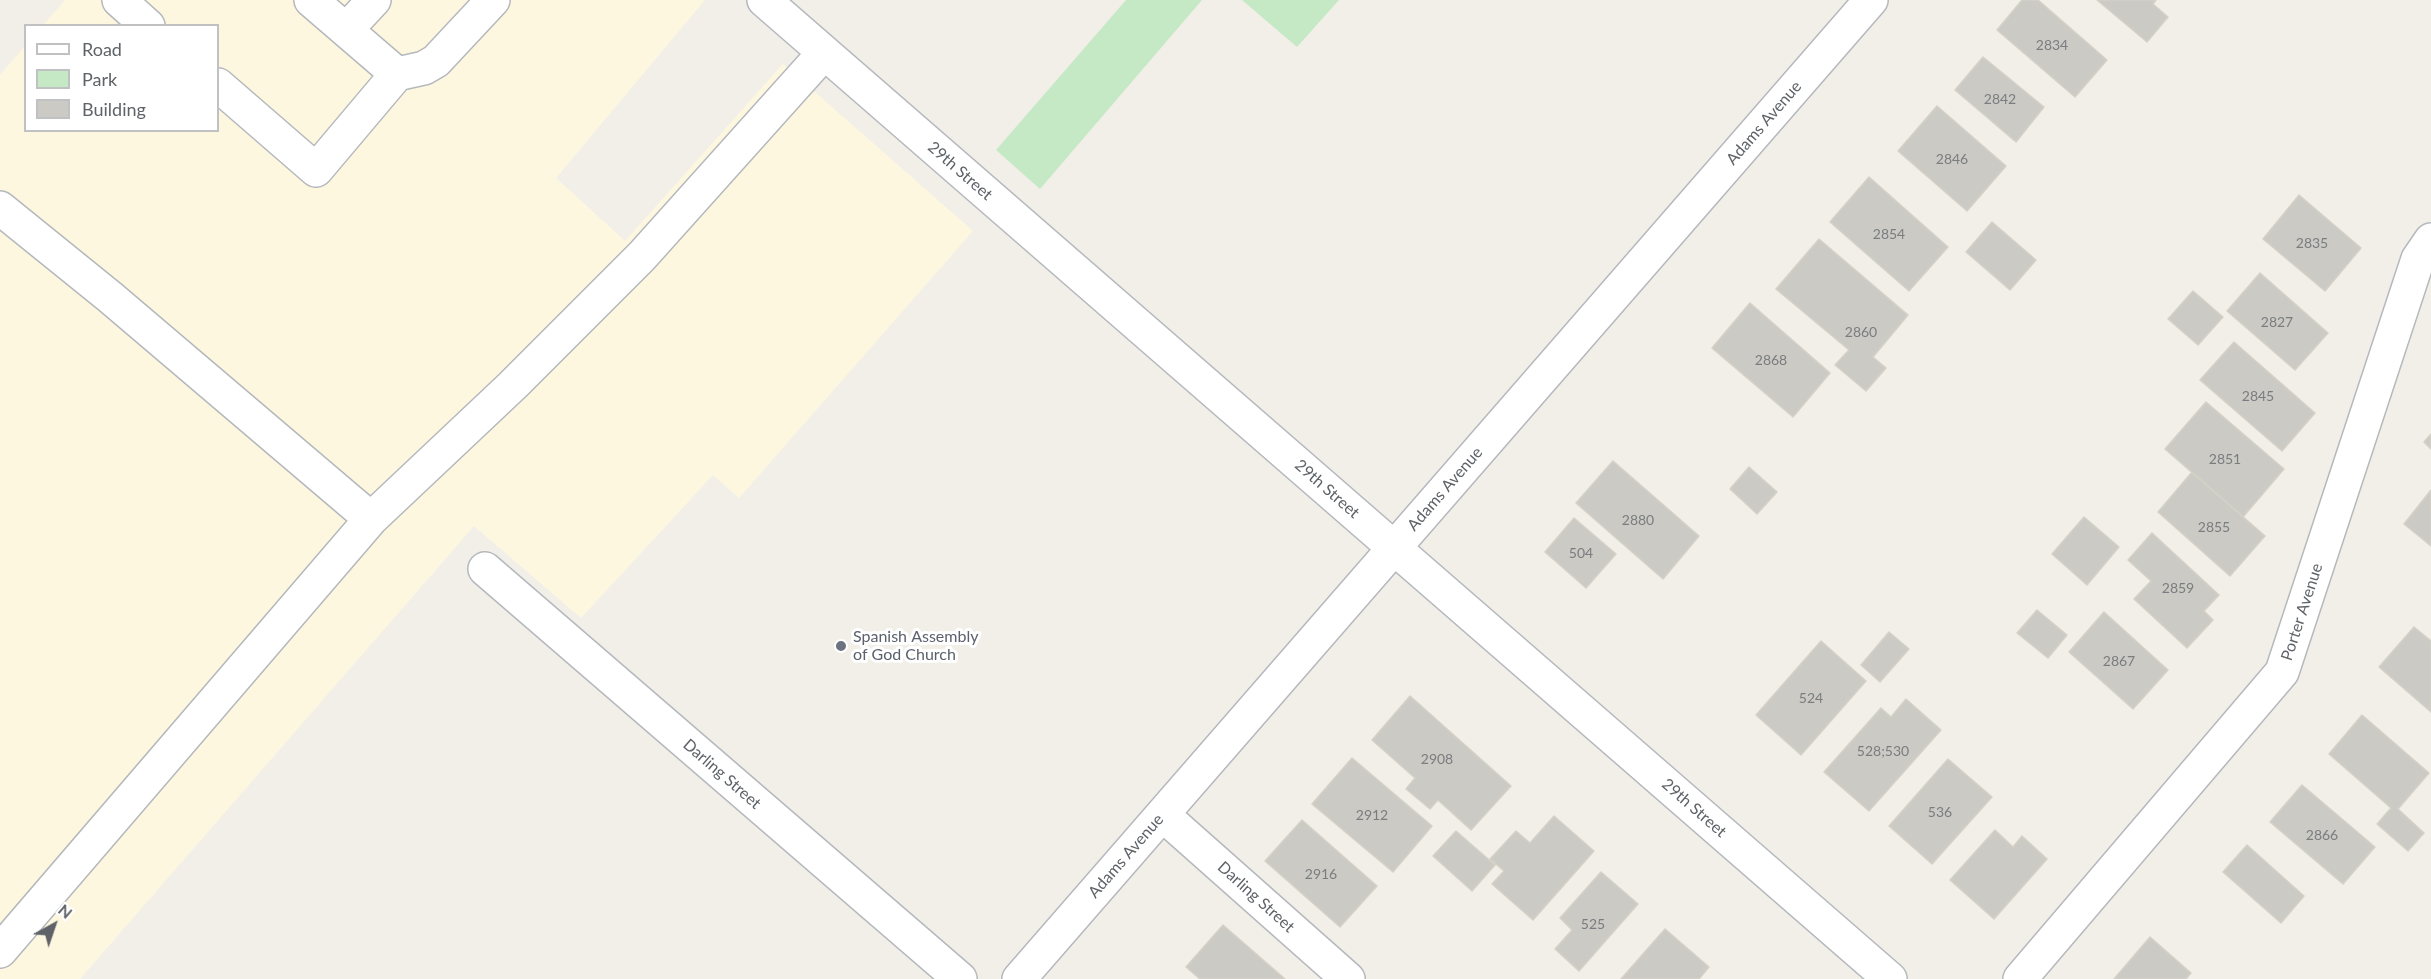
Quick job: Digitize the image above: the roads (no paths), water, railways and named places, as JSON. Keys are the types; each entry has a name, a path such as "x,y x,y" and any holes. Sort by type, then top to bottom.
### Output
{"street":[{"path":"118,0 146,24"},
{"path":"311,0 397,74"},
{"path":"346,30 374,0"},
{"path":"219,86 316,170 397,74 424,68 436,61 493,0"},
{"name":"29th Street","path":"764,0 1890,979"},
{"name":"Adams Avenue","path":"1019,979 1871,0"},
{"path":"0,951 371,519 513,384 642,256 824,53"},
{"path":"0,208 110,297 371,519"},
{"name":"Porter Avenue","path":"2020,979 2282,672 2418,259 2431,240"},
{"name":"Darling Street","path":"485,570 960,979"},
{"name":"Darling Street","path":"1163,814 1348,979"}],"place":[{"name":"Spanish Assembly of God Church","path":"841,646"}]}
